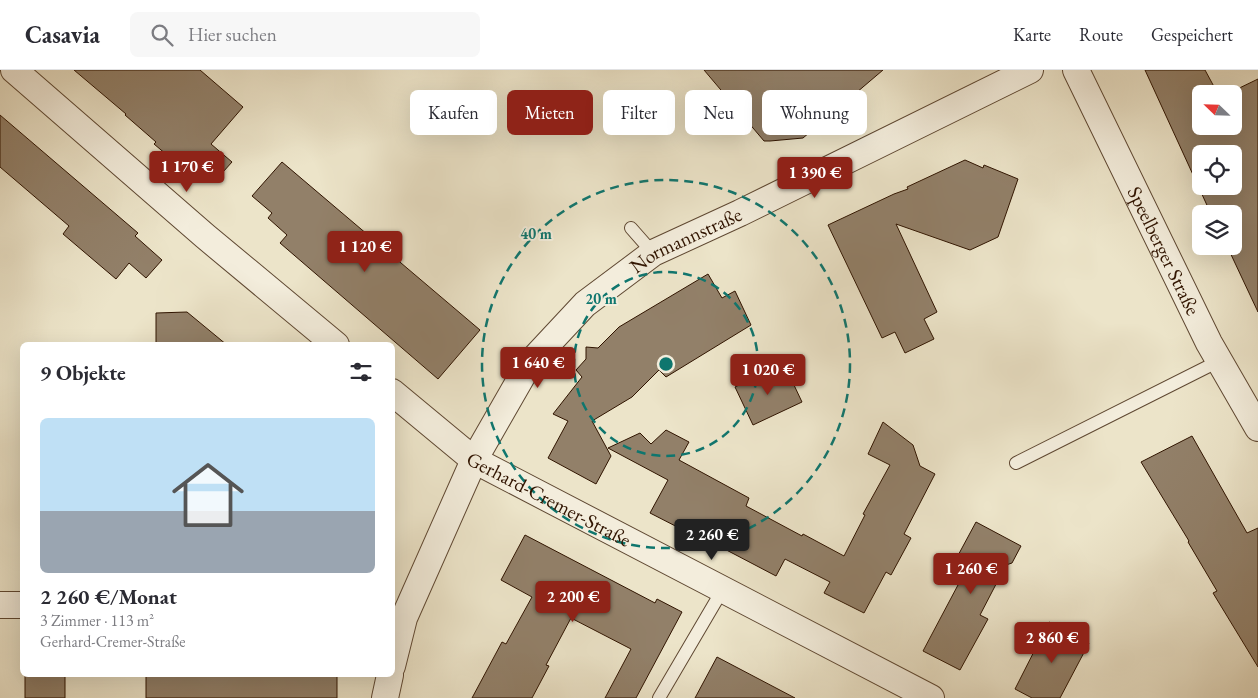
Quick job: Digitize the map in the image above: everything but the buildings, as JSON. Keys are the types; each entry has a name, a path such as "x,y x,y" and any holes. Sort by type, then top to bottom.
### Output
{"street":[{"path":"14,70 205,236 332,342"},
{"name":"Normannstraße","path":"395,642 398,617 474,460 529,364 585,304 653,253 1030,70"},
{"name":"Speelberger Straße","path":"1076,70 1209,343 1258,428"},
{"name":"Gerhard-Cremer-Straße","path":"395,394 474,460 932,698"},
{"path":"0,605 20,604"},
{"path":"385,698 390,677"}],"lane":[{"path":"631,228 653,253"},
{"path":"1016,462 1220,361"},
{"path":"659,698 723,590"}]}
